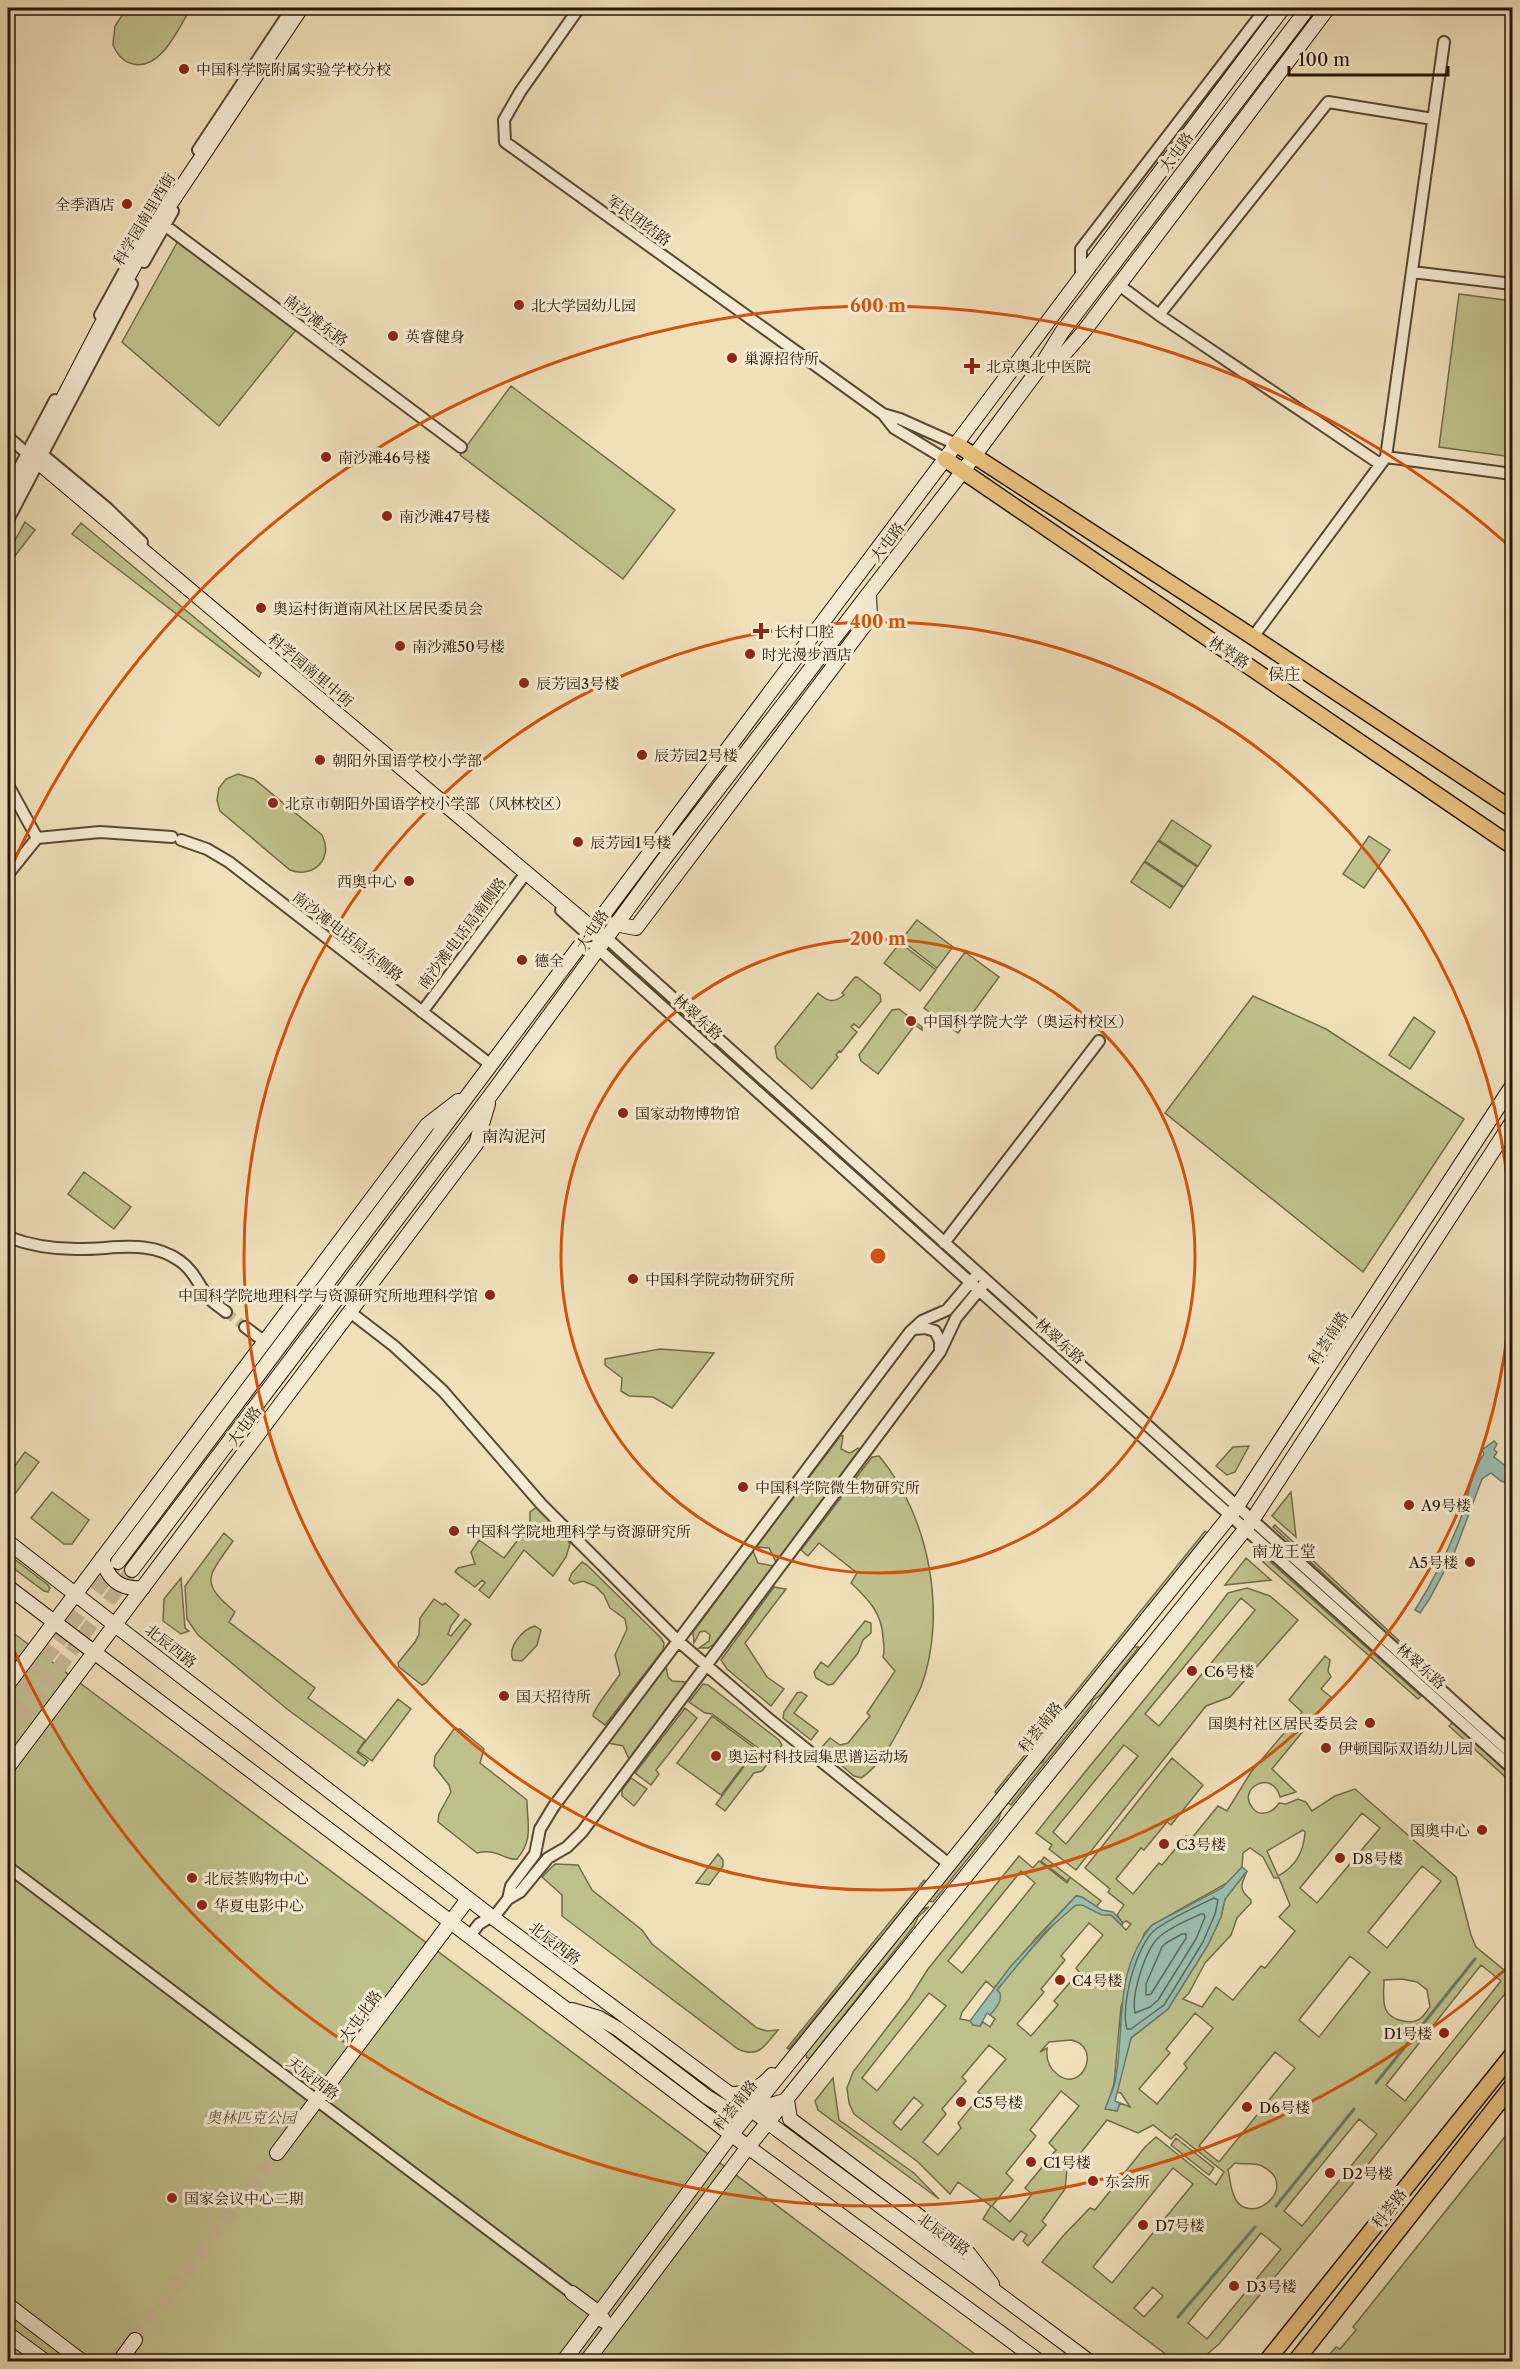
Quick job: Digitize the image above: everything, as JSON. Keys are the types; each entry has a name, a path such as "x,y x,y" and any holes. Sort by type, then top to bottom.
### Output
{"main road":[{"name":"林萃路","path":"956,444 1005,474 1512,809"},
{"name":"林萃路","path":"945,459 1512,846"},
{"path":"993,491 1005,474"},
{"name":"科荟路","path":"1266,2361 1512,2055"},
{"name":"科荟路","path":"1294,2361 1512,2086"}],"street":[{"path":"159,221 292,8"},
{"name":"科学园南里西街","path":"8,505 99,329 159,221 301,8"},
{"path":"159,221 308,8"},
{"name":"军民团结路","path":"579,8 520,92 504,120 506,142 883,414 894,428 945,459"},
{"path":"1082,277 1082,249 1266,8"},
{"name":"大屯路","path":"118,1562 1283,8"},
{"name":"大屯路","path":"132,1570 490,1096 606,938 963,471 1041,366 1062,332 1308,8"},
{"path":"1041,366 1059,360 1086,330 1328,8"},
{"path":"1253,637 1383,461 1444,42"},
{"path":"1159,315 1328,102 1433,119"},
{"path":"1206,140 1220,151"},
{"name":"南沙滩东路","path":"159,221 461,447"},
{"path":"1412,272 1512,284"},
{"path":"1119,285 1159,315 1383,461 1512,474"},
{"name":"军民团结路","path":"883,414 900,419 956,444"},
{"name":"科学园南里中街","path":"8,437 34,456 591,931"},
{"path":"8,489 34,456"},
{"path":"8,520 34,456"},
{"path":"34,456 107,508 164,561 591,931 606,938 636,928 870,618 868,593"},
{"path":"8,785 37,838 8,874"},
{"name":"南沙滩电话局东侧路","path":"37,838 100,832 177,839 207,849 229,862 491,1065"},
{"name":"南沙滩电话局南侧路","path":"422,1012 525,875"},
{"name":"林翠东路","path":"606,938 944,1243 979,1281"},
{"name":"林翠东路","path":"606,938 979,1281 1512,1754"},
{"path":"944,1243 1099,1041"},
{"name":"科荟南路","path":"563,2361 731,2135 950,1865 1242,1516 1512,1086"},
{"name":"大屯路","path":"8,1684 427,1125 471,1091"},
{"name":"大屯路","path":"8,1767 476,1144 490,1096"},
{"name":"科荟南路","path":"586,2361 748,2148 1140,1659 1242,1516 1512,1122"},
{"path":"8,1237 47,1246 76,1249 140,1246 161,1250 193,1272 208,1297 226,1312"},
{"path":"508,1899 511,1886 535,1854 539,1836 554,1806 914,1329 922,1321 947,1310 979,1281"},
{"path":"469,1938 479,1924 497,1913 508,1899 520,1892 548,1858 560,1852 582,1832 940,1352 956,1317 979,1281"},
{"path":"350,1312 393,1346 443,1391 542,1505 678,1641 770,1720 950,1865"},
{"path":"245,1327 265,1342"},
{"path":"914,1329 926,1328 935,1331 940,1341 940,1352"},
{"name":"林翠东路","path":"1242,1516 1512,1768"},
{"name":"北辰西路","path":"8,1542 468,1899 1090,2361"},
{"path":"102,1558 106,1573 115,1581 128,1589 142,1588"},
{"path":"8,1587 748,2148 1040,2361"},
{"path":"539,1836 547,1846 560,1852"},
{"name":"天辰西路","path":"8,1867 599,2313 610,2331"},
{"name":"大屯北路","path":"277,2153 468,1899"},
{"path":"730,2094 749,2091 767,2081 839,1994 861,1975"},
{"path":"561,2006 599,2018 707,2097 733,2113 743,2114 787,2100 790,2119 969,2254 1000,2295"},
{"path":"798,2054 798,2060 802,2064 814,2066"},
{"path":"720,2150 748,2130 759,2128 799,2146"},
{"path":"8,2304 83,2361"},
{"name":"天辰西路","path":"599,2313 619,2318"},
{"path":"8,2334 46,2361"},
{"path":"119,2361 135,2340"}],"green space":[{"path":"127,8 191,8 175,36 160,54 152,61 133,64 123,59 113,45 115,26"},
{"path":"178,241 296,330 219,426 122,342"},
{"path":"1459,294 1512,301 1512,457 1439,447"},
{"path":"511,386 675,510 623,579 460,455"},
{"path":"25,522 35,530 8,565 8,553"},
{"path":"81,523 261,673 259,677 72,534"},
{"path":"238,774 254,779 322,835 325,851 323,859 314,869 307,872 290,870 220,811 217,800 219,788 226,779"},
{"path":"1172,820 1211,846 1198,866 1159,840"},
{"path":"1369,836 1390,850 1364,888 1343,874"},
{"path":"1158,841 1197,867 1184,887 1145,861"},
{"path":"1144,862 1183,888 1170,908 1131,882"},
{"path":"917,920 953,947 937,968 901,940"},
{"path":"900,943 936,970 920,991 884,963"},
{"path":"965,952 999,977 958,1033 924,1008"},
{"path":"855,977 880,995 881,1001 859,1028 854,1024 851,1027 857,1032 841,1052 839,1051 836,1055 838,1057 812,1089 777,1058 775,1047 818,993 827,1000 837,1000 844,995 842,993"},
{"path":"1253,996 1326,1029 1464,1119 1363,1272 1165,1113"},
{"path":"899,1009 922,1027 922,1030 915,1025 878,1074 861,1061 859,1055 892,1010"},
{"path":"1414,1017 1435,1032 1410,1069 1389,1055"},
{"path":"84,1172 131,1207 114,1229 68,1194"},
{"path":"660,1349 714,1353 672,1408 653,1397 629,1396 621,1391 622,1378 605,1365 605,1359"},
{"path":"841,1435 843,1436 841,1449 849,1453 858,1448 860,1450 776,1562 769,1548 756,1547"},
{"path":"1249,1446 1235,1472 1227,1475 1216,1466 1233,1447"},
{"path":"25,1452 39,1462 8,1500 8,1475"},
{"path":"879,1456 896,1480 921,1536 929,1566 933,1597 933,1628 929,1659 921,1687 886,1752 861,1778 854,1776 821,1748 830,1738 840,1745 848,1743 870,1716 867,1713 895,1671 883,1657 882,1629 877,1614 869,1601 851,1583 857,1573 819,1543 808,1556 801,1550 872,1457"},
{"path":"52,1492 89,1520 72,1544 64,1544 31,1518"},
{"path":"1291,1492 1296,1537 1272,1516"},
{"path":"537,1507 563,1532 570,1544 566,1557 553,1576 524,1550 489,1598 479,1590 485,1583 482,1580 475,1587 455,1572 458,1568 475,1564 471,1552 479,1540 504,1558 530,1524 530,1512"},
{"path":"1275,1525 1439,1678 1437,1680 1273,1527"},
{"path":"1205,1531 1207,1533 997,1794 995,1792"},
{"path":"224,1533 233,1541 218,1562 211,1578 216,1593 235,1612 229,1622 315,1688 308,1698 365,1740 357,1752 368,1761 364,1766 287,1709 198,1635 187,1619 185,1586"},
{"path":"753,1551 758,1563 773,1566 714,1644 708,1648 699,1648 709,1641 710,1635 705,1631 700,1632 694,1643 693,1632"},
{"path":"8,1554 48,1585 50,1588 48,1592 8,1564"},
{"path":"1246,1558 1271,1580 1225,1585"},
{"path":"1266,1558 1421,1696 1418,1699 1263,1562"},
{"path":"582,1562 664,1643 663,1650 605,1725 593,1716 620,1674 615,1655 627,1629 625,1619 610,1608 604,1595 595,1586 583,1581 574,1584 569,1580"},
{"path":"181,1578 185,1628 189,1631 181,1634 163,1621 164,1599"},
{"path":"774,1587 786,1589 745,1643 767,1677 784,1689 771,1706 727,1669 721,1660"},
{"path":"1247,1588 1270,1596 1298,1620 1230,1697 1206,1706 1076,1870 1049,1849 1052,1845 1036,1833 1228,1593","holes":["1241,1598 1255,1610 1159,1726 1145,1714","1124,1745 1138,1756 1066,1844 1053,1832"]},
{"path":"434,1599 443,1605 445,1603 459,1615 448,1634 451,1636 465,1619 471,1624 426,1683 422,1685 399,1667 398,1663 415,1642 419,1634 420,1618"},
{"path":"865,1621 871,1623 871,1633 863,1640 858,1653 833,1684 828,1685 816,1678 814,1672 821,1662 828,1667"},
{"path":"535,1626 541,1630 537,1645 522,1661 513,1660 512,1650 517,1639"},
{"name":"奥林匹克公园","path":"8,1629 984,2361 8,2361"},
{"path":"1131,1647 1139,1647 1101,1695 1093,1700 1091,1706 1011,1805 1006,1801 1035,1766 1043,1762 1046,1752"},
{"path":"1325,1656 1330,1660 1328,1671 1331,1677 1321,1689 1331,1697 1272,1769 1296,1792 1280,1797 1276,1788 1270,1784 1257,1784 1249,1794 1249,1800 1255,1811 1266,1813 1273,1810 1279,1803 1286,1804 1298,1799 1306,1802 1312,1811 1335,1796 1355,1789 1456,1877 1476,1947 1509,1974 1512,1985 1349,2188 1219,2344 1204,2357 1171,2358 1042,2262 1090,2208 1095,2210 1145,2147 1156,2137 1216,2185 1224,2172 1176,2134 1171,2139 1153,2125 1138,2133 1107,2120 1067,2170 1065,2189 1042,2221 1046,2225 1028,2246 1023,2241 1027,2235 1021,2231 1013,2240 983,2219 991,2206 958,2182 950,2194 918,2162 854,2114 849,2103 847,2088 853,2072 909,1999 928,1969 1019,1856 1033,1868 1039,1861 1067,1883 1070,1878 1067,1881 1041,1861 1044,1857 1101,1901 1097,1906 1076,1896 1036,1938 994,1988 986,1981 962,2012 960,2019 980,2026 983,2022 990,2027 995,2019 990,2015 994,2009 998,1989 1049,1929 1076,1905 1111,1915 1126,1930 1131,1924 1126,1921 1123,1923 1117,1915 1124,1905 1108,1892 1110,1889 1085,1868 1172,1758 1203,1785 1171,1825 1167,1822 1144,1850 1141,1848 1116,1879 1133,1894 1159,1863 1162,1865 1186,1836 1191,1839 1218,1806 1227,1811 1251,1772 1302,1712 1289,1700","holes":["1362,1813 1380,1828 1317,1903 1300,1888","1303,1830 1305,1832 1300,1852 1294,1863 1278,1876 1267,1851","1250,1848 1263,1857 1274,1878 1279,1878 1290,1905 1279,1917 1295,1931 1265,1968 1261,1966 1233,2000 1216,1987 1202,2007 1183,1999 1189,1993 1205,1963 1231,1935 1237,1918 1251,1903 1242,1889 1247,1871 1225,1899 1221,1917 1208,1945 1168,2009 1131,2038 1116,2092 1121,2093 1130,2107 1120,2103 1117,2111 1106,2109 1114,2084 1121,2007 1144,1934 1152,1925 1229,1882 1242,1867 1243,1853","1422,1866 1441,1881 1387,1948 1368,1932","1021,1871 1035,1883 962,1973 948,1961","1089,1923 1103,1935 1076,1968 1079,1972 1054,2001 1058,2005 1031,2036 1017,2024 1044,1992 1041,1989 1065,1960 1061,1956","1350,1956 1370,1972 1319,2037 1299,2020","1481,1965 1501,1981 1405,2101 1386,2085","1402,1979 1417,1982 1427,1990 1430,2007 1422,2017 1407,2022 1392,2017 1386,2010 1384,1980","929,1993 946,2006 877,2091 862,2078","1195,2013 1213,2028 1184,2064 1187,2068 1157,2104 1139,2089 1170,2053 1166,2049","1071,2040 1081,2044 1086,2051 1087,2059 1081,2074 1066,2079 1057,2074 1047,2059 1047,2048 1040,2052 1049,2042","989,2045 1006,2059 978,2092 981,2095 958,2123 961,2128 938,2155 923,2142 946,2114 942,2109 966,2081 962,2077","1275,2052 1295,2068 1219,2162 1199,2146","1061,2091 1079,2106 1049,2143 1056,2150 1025,2188 1032,2194 1010,2222 992,2206 1013,2180 1006,2173 1036,2136 1030,2130","914,2097 923,2105 901,2130 893,2123","1359,2119 1377,2134 1302,2226 1284,2211","1235,2163 1262,2166 1273,2175 1277,2185 1268,2202 1259,2208 1248,2209 1239,2204 1231,2187 1228,2170","1173,2168 1193,2184 1112,2283 1093,2267","1261,2233 1281,2249 1207,2339 1188,2323","1153,2287 1163,2296 1144,2317 1134,2308"]},
{"path":"666,1666 668,1677 672,1681 687,1682 629,1759 623,1746 608,1743"},
{"path":"703,1684 708,1685 779,1740 782,1745 762,1771 754,1773 725,1811 716,1804 758,1748 712,1714 705,1713 689,1702"},
{"path":"801,1692 807,1696 794,1713 818,1731 811,1740 783,1718 784,1712 797,1693"},
{"path":"398,1699 411,1709 372,1761 358,1751"},
{"path":"685,1708 697,1718 656,1770 659,1774 651,1785 635,1773"},
{"name":"奥运村科技园集思谱运动场","path":"712,1716 756,1749 721,1795 677,1763"},
{"path":"1453,1722 1512,1777 1512,1783 1449,1726"},
{"path":"454,1729 460,1729 484,1749 480,1763 527,1800 528,1838 517,1859 491,1852 477,1853 438,1822 439,1814 451,1792 449,1785 434,1766 435,1756"},
{"path":"631,1778 647,1789 634,1806 622,1796 622,1790"},
{"path":"1003,1807 998,1821 933,1902 926,1900 951,1873"},
{"path":"718,1854 723,1860 723,1866 709,1885 696,1883"},
{"path":"555,1864 578,1865 592,1890 642,1930 652,1944 757,2028 767,2031 778,2030 761,2049 745,2052 738,2049 562,1916 562,1895 542,1877"},
{"path":"924,1880 926,1882 789,2049 787,2048"},
{"path":"929,1907 918,1917 914,1926 810,2058 807,2058 805,2052 920,1910"},
{"path":"833,2078 839,2120 914,2173 939,2199 818,2110 815,2101"},
{"path":"1512,2128 1512,2361 1324,2361 1336,2347 1340,2349 1356,2330 1353,2327"},
{"path":"1176,2138 1214,2168 1209,2175 1171,2145"}],"water":[{"path":"1494,1441 1497,1444 1494,1450 1497,1452 1494,1457 1512,1471 1512,1485 1501,1481 1491,1473 1482,1479 1455,1551 1420,1613 1415,1610 1433,1579 1454,1534 1475,1470 1484,1454 1482,1450"},
{"path":"1242,1867 1247,1871 1225,1899 1221,1917 1208,1945 1168,2009 1131,2038 1115,2101 1120,2103 1117,2111 1105,2109 1115,2082 1126,1981 1139,1943 1152,1925 1222,1888"},
{"path":"1076,1896 1082,1897 1102,1910 1113,1912 1123,1923 1122,1925 1111,1915 1102,1915 1082,1905 1076,1905 1045,1932 997,1990 1000,1993 1000,1999 990,2015 987,2013 980,2026 973,2025 970,2021 1011,1966"}],"waterway":[{"path":"1376,2083 1475,1959"},
{"path":"1276,2206 1354,2109"},
{"path":"1178,2317 1255,2227"}],"tunnel":[{"path":"226,1312 245,1327"},
{"path":"8,1709 115,1566"},
{"path":"8,1736 132,1570"},
{"path":"135,2340 277,2153"}],"place":[{"name":"中国科学院附属实验学校分校","path":"184,69"},
{"name":"全季酒店","path":"127,204"},
{"name":"北大学园幼儿园","path":"519,305"},
{"name":"英睿健身","path":"393,336"},
{"name":"巢源招待所","path":"732,358"},
{"name":"北京奥北中医院","path":"972,366"},
{"name":"南沙滩46号楼","path":"326,457"},
{"name":"南沙滩47号楼","path":"387,516"},
{"name":"奥运村街道南风社区居民委员会","path":"261,608"},
{"name":"长村口腔","path":"761,631"},
{"name":"南沙滩50号楼","path":"400,646"},
{"name":"时光漫步酒店","path":"750,654"},
{"name":"辰芳园3号楼","path":"524,683"},
{"name":"辰芳园2号楼","path":"642,755"},
{"name":"朝阳外国语学校小学部","path":"320,760"},
{"name":"北京市朝阳外国语学校小学部（风林校区）","path":"273,803"},
{"name":"辰芳园1号楼","path":"578,842"},
{"name":"西奥中心","path":"409,881"},
{"name":"德全","path":"522,960"},
{"name":"中国科学院大学（奥运村校区）","path":"911,1021"},
{"name":"国家动物博物馆","path":"623,1113"},
{"name":"中国科学院动物研究所","path":"633,1279"},
{"name":"中国科学院地理科学与资源研究所地理科学馆","path":"490,1295"},
{"name":"中国科学院微生物研究所","path":"743,1487"},
{"name":"A9号楼","path":"1409,1505"},
{"name":"中国科学院地理科学与资源研究所","path":"454,1531"},
{"name":"A5号楼","path":"1470,1562"},
{"name":"C6号楼","path":"1192,1671"},
{"name":"国天招待所","path":"504,1696"},
{"name":"国奥村社区居民委员会","path":"1370,1723"},
{"name":"伊顿国际双语幼儿园","path":"1326,1748"},
{"name":"奥运村科技园集思谱运动场","path":"716,1756"},
{"name":"国奥中心","path":"1482,1830"},
{"name":"C3号楼","path":"1164,1844"},
{"name":"D8号楼","path":"1340,1858"},
{"name":"北辰荟购物中心","path":"192,1878"},
{"name":"华夏电影中心","path":"202,1905"},
{"name":"C4号楼","path":"1060,1980"},
{"name":"D1号楼","path":"1444,2033"},
{"name":"C5号楼","path":"961,2102"},
{"name":"D6号楼","path":"1247,2107"},
{"name":"C1号楼","path":"1031,2162"},
{"name":"D2号楼","path":"1330,2173"},
{"name":"东会所","path":"1093,2181"},
{"name":"国家会议中心二期","path":"172,2198"},
{"name":"D7号楼","path":"1143,2225"},
{"name":"D3号楼","path":"1234,2286"}],"district":[{"name":"侯庄","path":"1284,674"},
{"name":"南沟泥河","path":"514,1136"},
{"name":"南龙王堂","path":"1284,1551"}]}
